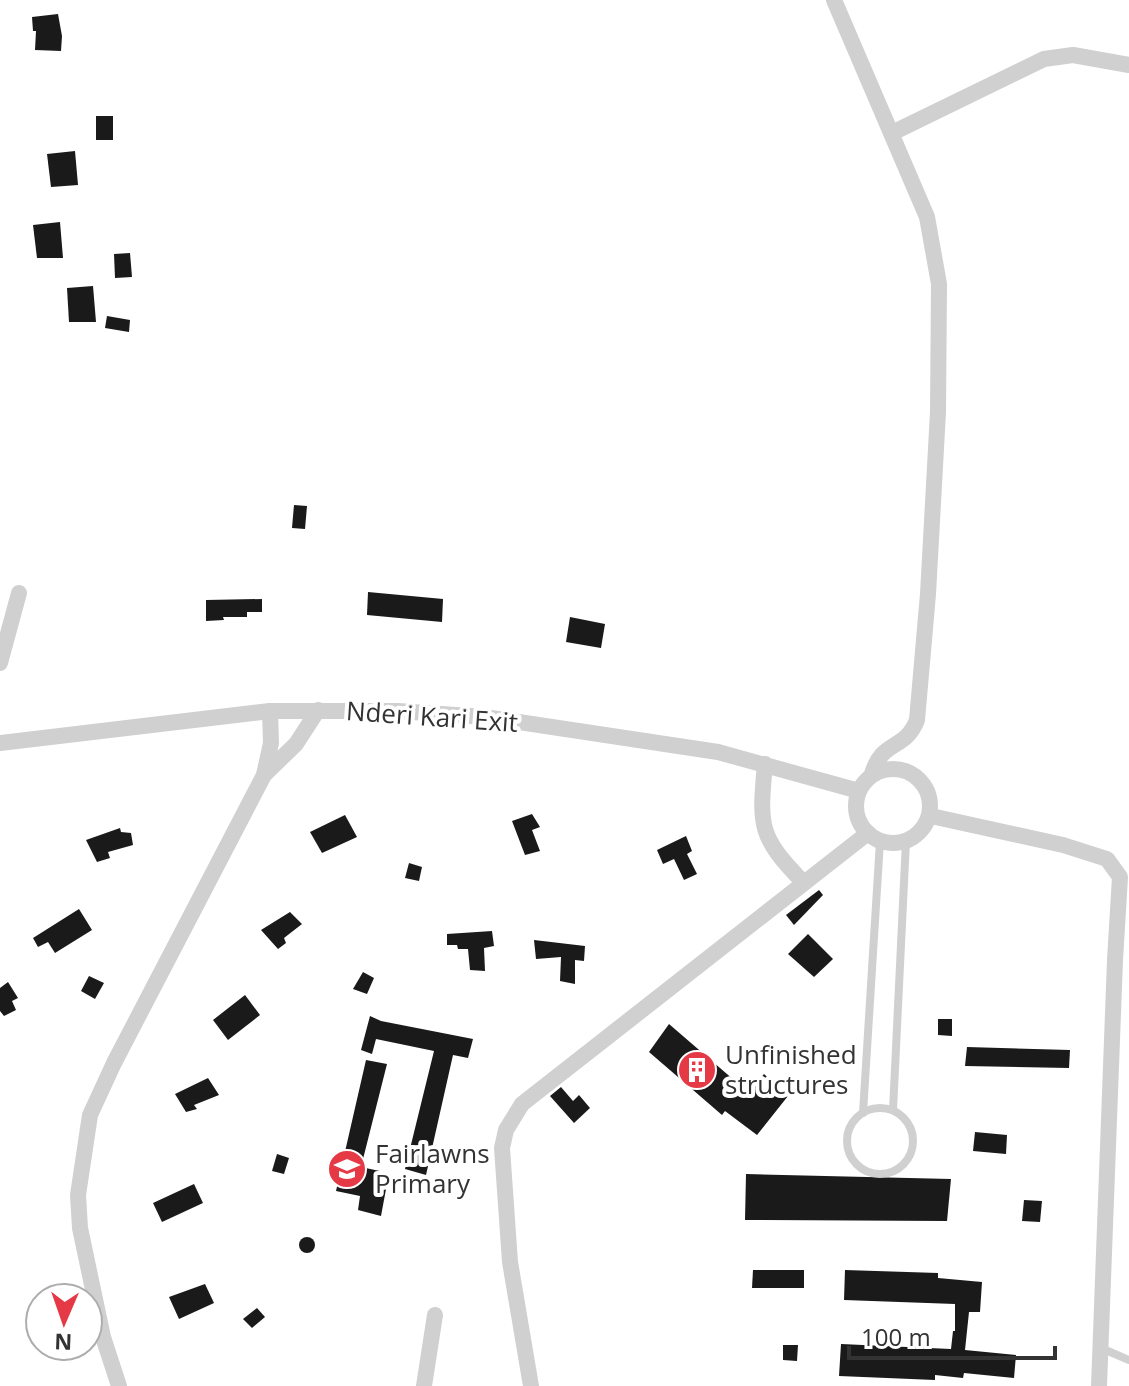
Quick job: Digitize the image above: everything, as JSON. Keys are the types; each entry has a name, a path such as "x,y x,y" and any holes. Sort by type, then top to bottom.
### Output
{"street":[{"path":"834,0 927,217 939,284 938,412 928,594 917,720 907,737 878,757 872,774 859,791 857,813 874,837 893,843 906,841 918,834 931,816 929,795 924,783 902,769 889,768 872,774"},
{"path":"892,133 1044,59 1073,55 1129,65"},
{"path":"0,663 19,593"},
{"path":"264,775 296,744 318,710"},
{"path":"119,1386 103,1337 80,1228 78,1195 90,1115 264,775 271,743 270,711"},
{"name":"Nderi Kari Exit","path":"0,743 270,711 398,711 485,717 718,752 859,791"},
{"path":"765,764 761,806 765,833 780,859 804,883"},
{"path":"931,816 1063,845 1107,859 1125,879 1115,960 1099,1386"},
{"path":"531,1386 510,1262 502,1148 513,1115 522,1104 585,1053 804,883 874,837"},
{"path":"424,1386 435,1315"}],"lane":[{"path":"863,1113 874,837"},
{"path":"893,1110 906,841"},
{"path":"873,1108 893,1110 909,1125 913,1146 903,1165 883,1173 862,1168 849,1151 849,1129 863,1113 873,1108"},
{"path":"1101,1347 1129,1360"}],"building":[{"path":"58,14 61,51 35,50 36,31 33,31 32,17"},
{"path":"96,116 113,116 113,140 96,140"},
{"path":"75,151 78,185 51,187 47,154"},
{"path":"60,222 63,258 37,258 33,225"},
{"path":"130,253 132,277 115,278 114,254"},
{"path":"93,286 96,322 69,322 67,288"},
{"path":"107,316 130,320 129,332 105,328"},
{"path":"294,505 307,506 305,529 292,528"},
{"path":"368,592 443,599 442,622 367,615"},
{"path":"262,599 262,612 247,612 247,617 206,621 206,600"},
{"path":"570,617 605,624 601,648 566,642"},
{"path":"532,814 540,827 532,830 540,851 525,855 512,821"},
{"path":"345,815 357,837 322,853 310,832"},
{"path":"120,828 121,832 131,833 133,845 108,852 110,858 97,862 86,840"},
{"path":"686,836 692,851 687,854 697,874 684,880 674,859 663,864 657,850"},
{"path":"409,863 422,867 419,881 405,878"},
{"path":"819,890 823,895 794,925 786,915"},
{"path":"79,909 92,930 55,953 48,942 38,947 33,938"},
{"path":"290,912 302,924 284,938 286,943 278,949 261,930"},
{"path":"492,931 494,946 484,948 485,971 470,970 468,949 447,945 447,934"},
{"path":"808,934 833,959 814,977 788,954"},
{"path":"534,940 585,946 584,961 575,960 575,984 560,981 561,957 536,959"},
{"path":"363,972 374,978 367,994 353,989"},
{"path":"89,976 104,983 95,999 81,991"},
{"path":"8,982 18,998 12,1001 16,1010 4,1016 0,1011 0,988"},
{"path":"245,995 260,1015 228,1040 213,1020"},
{"path":"370,1016 381,1021 473,1039 468,1058 453,1055 426,1175 405,1169 434,1051 376,1039 372,1054 361,1050"},
{"path":"938,1019 952,1019 952,1036 938,1035"},
{"name":"Unfinished structures","path":"669,1024 749,1093 764,1074 788,1096 757,1135 725,1111 722,1115 649,1052"},
{"path":"967,1047 1070,1050 1069,1068 965,1066"},
{"path":"366,1060 387,1064 361,1167 389,1173 381,1216 358,1210 360,1196 336,1191"},
{"path":"208,1078 219,1095 194,1105 197,1109 186,1112 175,1094"},
{"path":"561,1087 573,1101 579,1095 590,1108 574,1123 550,1096"},
{"path":"975,1132 1007,1135 1006,1154 973,1151"},
{"path":"277,1154 289,1158 284,1174 272,1171"},
{"path":"746,1174 951,1179 947,1221 745,1220"},
{"path":"194,1184 203,1203 162,1222 153,1203"},
{"path":"1024,1200 1042,1201 1040,1222 1022,1221"},
{"path":"304,1237 310,1237 315,1245 313,1251 304,1253 299,1248 299,1242"},
{"path":"753,1270 804,1270 804,1288 752,1288"},
{"path":"845,1270 938,1273 938,1278 982,1282 980,1312 969,1312 965,1350 1016,1355 1014,1378 964,1373 963,1378 935,1375 935,1380 839,1376 841,1344 951,1349 955,1331 955,1304 844,1300"},
{"path":"205,1284 214,1303 179,1319 169,1297"},
{"path":"257,1308 265,1317 252,1328 243,1319"},
{"path":"783,1345 798,1345 797,1361 783,1360"}],"place":[{"name":"Unfinished structures","path":"697,1070"},
{"name":"Fairlawns Primary","path":"347,1169"}]}
